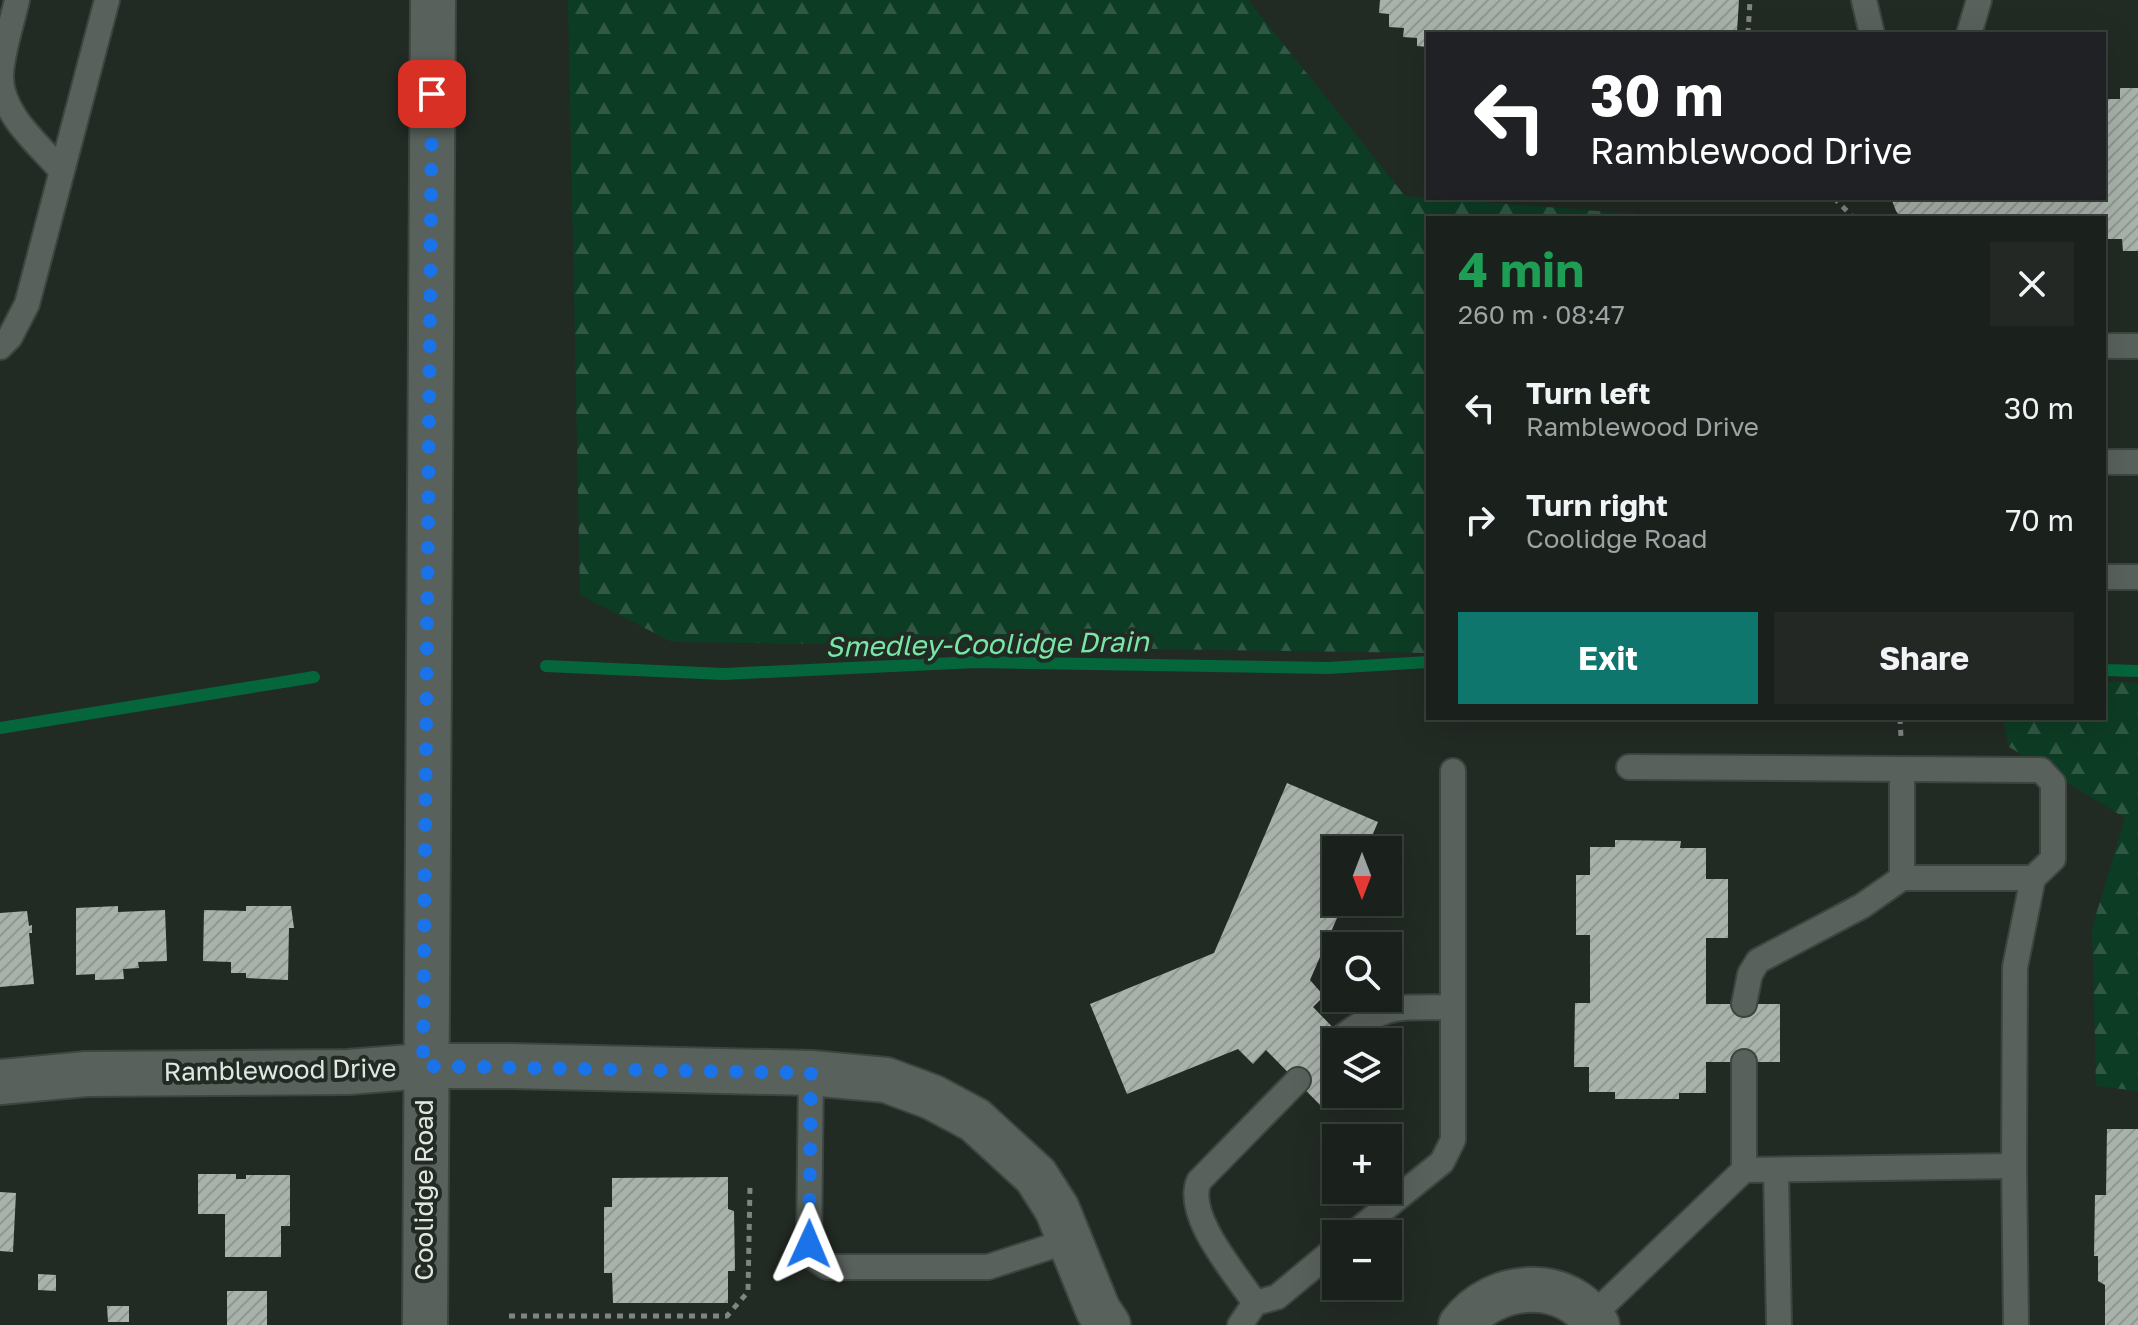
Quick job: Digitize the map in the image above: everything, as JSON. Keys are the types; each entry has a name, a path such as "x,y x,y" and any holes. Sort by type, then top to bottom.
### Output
{"street":[{"name":"Coolidge Road","path":"425,1325 423,1066 433,0"},
{"name":"Ramblewood Drive","path":"0,1082 86,1074 348,1072 423,1066 811,1073 886,1080 932,1097 975,1120 1036,1176 1071,1240 1098,1310 1108,1325"},
{"path":"1461,1325 1471,1312 1493,1297 1519,1289 1546,1290 1571,1300 1595,1321"}],"lane":[{"path":"17,0 1,75 7,102 20,124 60,169"},
{"path":"0,347 10,337 27,304 60,169 107,0"},
{"path":"1864,0 1872,32"},
{"path":"1970,32 1979,0"},
{"path":"2106,346 2138,346"},
{"path":"2106,462 2138,462"},
{"path":"2106,577 2138,577"},
{"path":"1629,767 2041,770 2053,783 2053,859 2033,878 2015,967 2016,1325"},
{"path":"1902,769 1902,878"},
{"path":"1370,1220 1442,1162 1453,1140 1453,771"},
{"path":"1744,1004 1745,988 1758,961 1862,906 1902,878 2033,878"},
{"path":"1354,1028 1373,1013 1388,1008 1453,1007"},
{"path":"1595,1321 1744,1170 1744,1062"},
{"path":"811,1073 809,1244 814,1258 827,1267 988,1267 1071,1240"},
{"path":"1255,1303 1204,1226 1195,1204 1195,1190 1199,1181 1298,1080"},
{"path":"1744,1170 2014,1166"},
{"path":"1776,1170 1779,1325"},
{"path":"1240,1325 1255,1303 1277,1297 1322,1260"}],"path":[{"path":"1748,32 1750,0"},
{"path":"1836,200 1852,216"},
{"path":"509,1316 727,1316 748,1292 750,1186"}],"green space":[{"path":"568,0 1248,0 1405,196 1661,216 1426,216 1426,653 672,642 580,595"},
{"path":"2106,683 2138,684 2138,1091 2096,1086 2092,928 2125,818 2009,747 2003,720 2106,720"}],"building":[{"path":"1380,0 1739,0 1737,32 1426,32 1426,47 1417,46 1417,38 1403,37 1404,28 1389,27 1389,14 1379,13"},
{"path":"2120,88 2138,88 2138,251 2123,251 2122,239 2106,239 2106,216 1900,216 1896,211 1892,200 2106,200 2106,99 2120,99"},
{"path":"1287,783 1378,822 1372,836 1322,836 1322,916 1338,916 1331,932 1322,932 1322,952 1310,980 1322,994 1322,998 1313,1007 1333,1028 1322,1028 1322,1107 1266,1050 1253,1064 1238,1049 1127,1094 1090,1004 1214,953"},
{"path":"1615,840 1681,841 1680,848 1706,848 1706,879 1728,879 1728,938 1706,938 1706,1004 1780,1004 1780,1062 1706,1062 1706,1093 1679,1093 1679,1099 1615,1099 1615,1092 1589,1092 1589,1067 1574,1067 1575,1003 1590,1003 1590,935 1576,935 1576,875 1590,875 1590,847 1615,847"},
{"path":"118,906 118,912 165,910 167,961 138,962 139,968 123,969 124,979 95,980 95,974 76,975 76,908"},
{"path":"246,906 291,906 294,928 289,928 288,980 246,978 246,973 231,973 231,962 203,961 204,910 246,911"},
{"path":"27,911 29,926 32,925 32,933 29,933 34,984 0,987 0,913"},
{"path":"2107,1129 2138,1129 2138,1325 2105,1325 2105,1285 2098,1281 2098,1256 2094,1256 2095,1195 2106,1195"},
{"path":"198,1174 236,1174 236,1179 246,1179 246,1175 290,1175 290,1226 281,1226 281,1257 225,1257 225,1214 198,1214"},
{"path":"728,1177 728,1209 734,1211 735,1271 728,1271 728,1303 613,1303 612,1273 604,1273 604,1207 612,1207 612,1178"},
{"path":"0,1192 16,1193 13,1252 0,1251"},
{"path":"38,1274 56,1275 56,1291 38,1290"},
{"path":"227,1291 267,1291 267,1325 227,1325"},
{"path":"107,1306 129,1306 129,1322 108,1322"}],"waterway":[{"name":"Smedley-Coolidge Drain","path":"546,666 724,674 976,662 1328,668 1426,662"},
{"name":"Smedley-Coolidge Drain","path":"2106,670 2138,671"},
{"name":"Smedley-Coolidge Drain","path":"0,728 314,677"}],"route":[{"path":"432,94 423,1066 811,1073 809,1244"}]}
